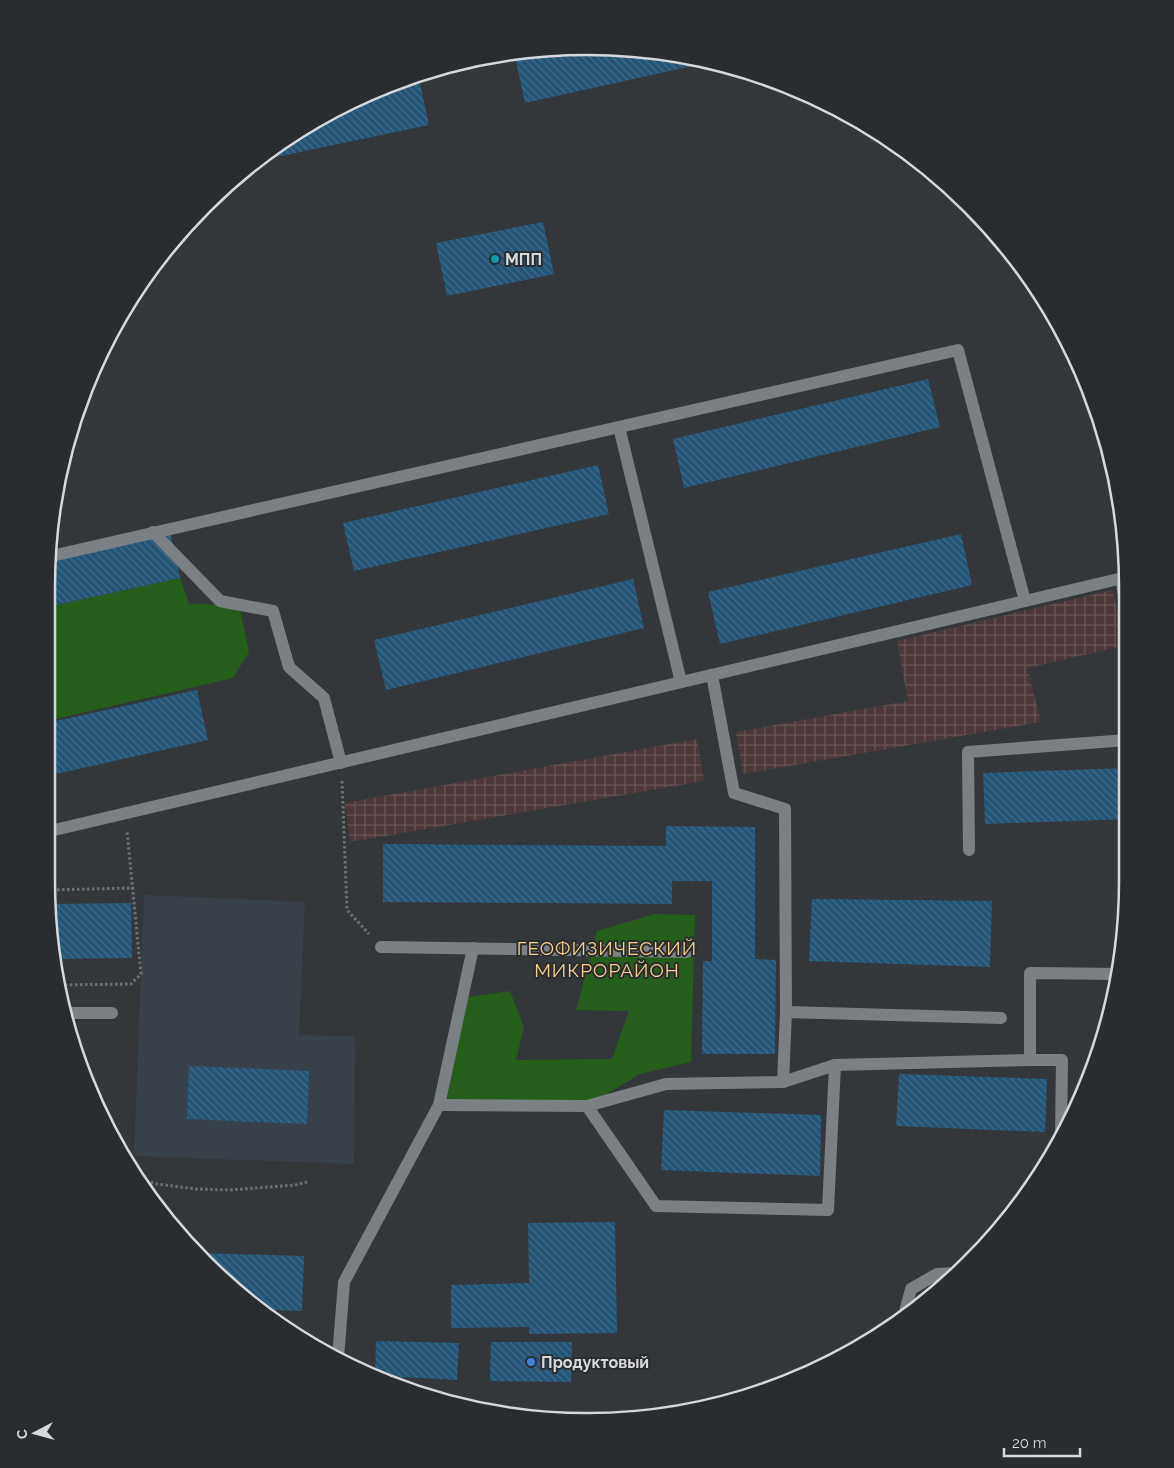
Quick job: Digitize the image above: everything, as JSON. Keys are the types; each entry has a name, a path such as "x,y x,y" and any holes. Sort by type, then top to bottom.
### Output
{"street":[{"path":"56,554 958,350 1025,600"},
{"path":"619,427 681,682"},
{"path":"153,532 220,601 273,611 289,667 324,698 341,762"},
{"path":"55,830 1119,578"},
{"path":"712,675 734,793 785,809 786,1012 783,1082"},
{"path":"969,850 968,752 1119,741"},
{"path":"381,947 688,952"},
{"path":"339,1351 344,1282 439,1105 473,948"},
{"path":"1030,1060 1030,973 1111,974"},
{"path":"786,1012 1001,1018"},
{"path":"72,1014 112,1013"},
{"path":"439,1105 586,1106 666,1084 783,1082 835,1065 1062,1060 1061,1121"},
{"path":"586,1106 656,1206 828,1210 835,1065"},
{"path":"907,1306 911,1289 937,1274 946,1274"}],"path":[{"path":"341,762 348,910 381,947"},
{"path":"65,985 131,984 141,974 125,814"},
{"path":"55,890 133,888"},
{"path":"148,1182 196,1189 230,1190 295,1185 307,1182"}],"shaded area":[{"path":"1112,590 1119,616 1119,647 1027,668 1041,722 743,774 736,732 908,701 897,641"},
{"path":"697,739 704,781 350,842 345,803"},
{"path":"144,895 305,902 299,1035 355,1036 354,1164 134,1156"}],"green space":[{"path":"180,578 189,604 239,605 249,652 233,678 55,719 55,605"},
{"path":"655,914 695,915 691,1062 640,1074 587,1106 439,1105 463,998 510,991 524,1027 516,1060 612,1059 629,1011 576,1010 597,931"}],"building":[{"path":"552,56 622,56 694,66 525,103 516,60"},
{"path":"420,82 429,125 273,158 321,126 383,95"},
{"name":"МПП","path":"543,222 554,274 447,296 436,243"},
{"path":"928,379 940,427 684,488 673,439"},
{"path":"598,465 609,514 354,571 343,523"},
{"path":"169,528 180,578 55,605 56,553"},
{"path":"961,534 972,585 720,644 708,592"},
{"path":"633,579 644,628 386,690 374,640"},
{"path":"197,690 208,740 55,774 55,721"},
{"path":"1119,768 1119,819 985,824 983,773"},
{"path":"666,826 755,827 755,959 776,960 775,1054 702,1054 703,961 712,961 712,881 672,881 672,904 383,902 383,844 666,846"},
{"path":"812,899 992,901 990,967 809,961"},
{"path":"131,903 132,958 61,959 56,904"},
{"path":"189,1066 309,1071 307,1124 187,1119"},
{"path":"899,1074 1047,1079 1045,1132 896,1126"},
{"path":"664,1110 821,1115 820,1176 661,1170"},
{"path":"615,1222 617,1333 529,1334 529,1327 451,1328 451,1285 529,1283 528,1223"},
{"path":"207,1253 304,1256 302,1311 273,1310 236,1281"},
{"path":"376,1341 459,1343 457,1380 393,1377 375,1369"},
{"name":"Продуктовый","path":"491,1342 572,1342 571,1382 490,1381"}],"place":[{"name":"МПП","path":"495,259"},
{"name":"Продуктовый","path":"531,1362"}],"district":[{"name":"ГЕОФИЗИЧЕСКИЙ МИКРОРАЙОН","path":"607,959"}]}
